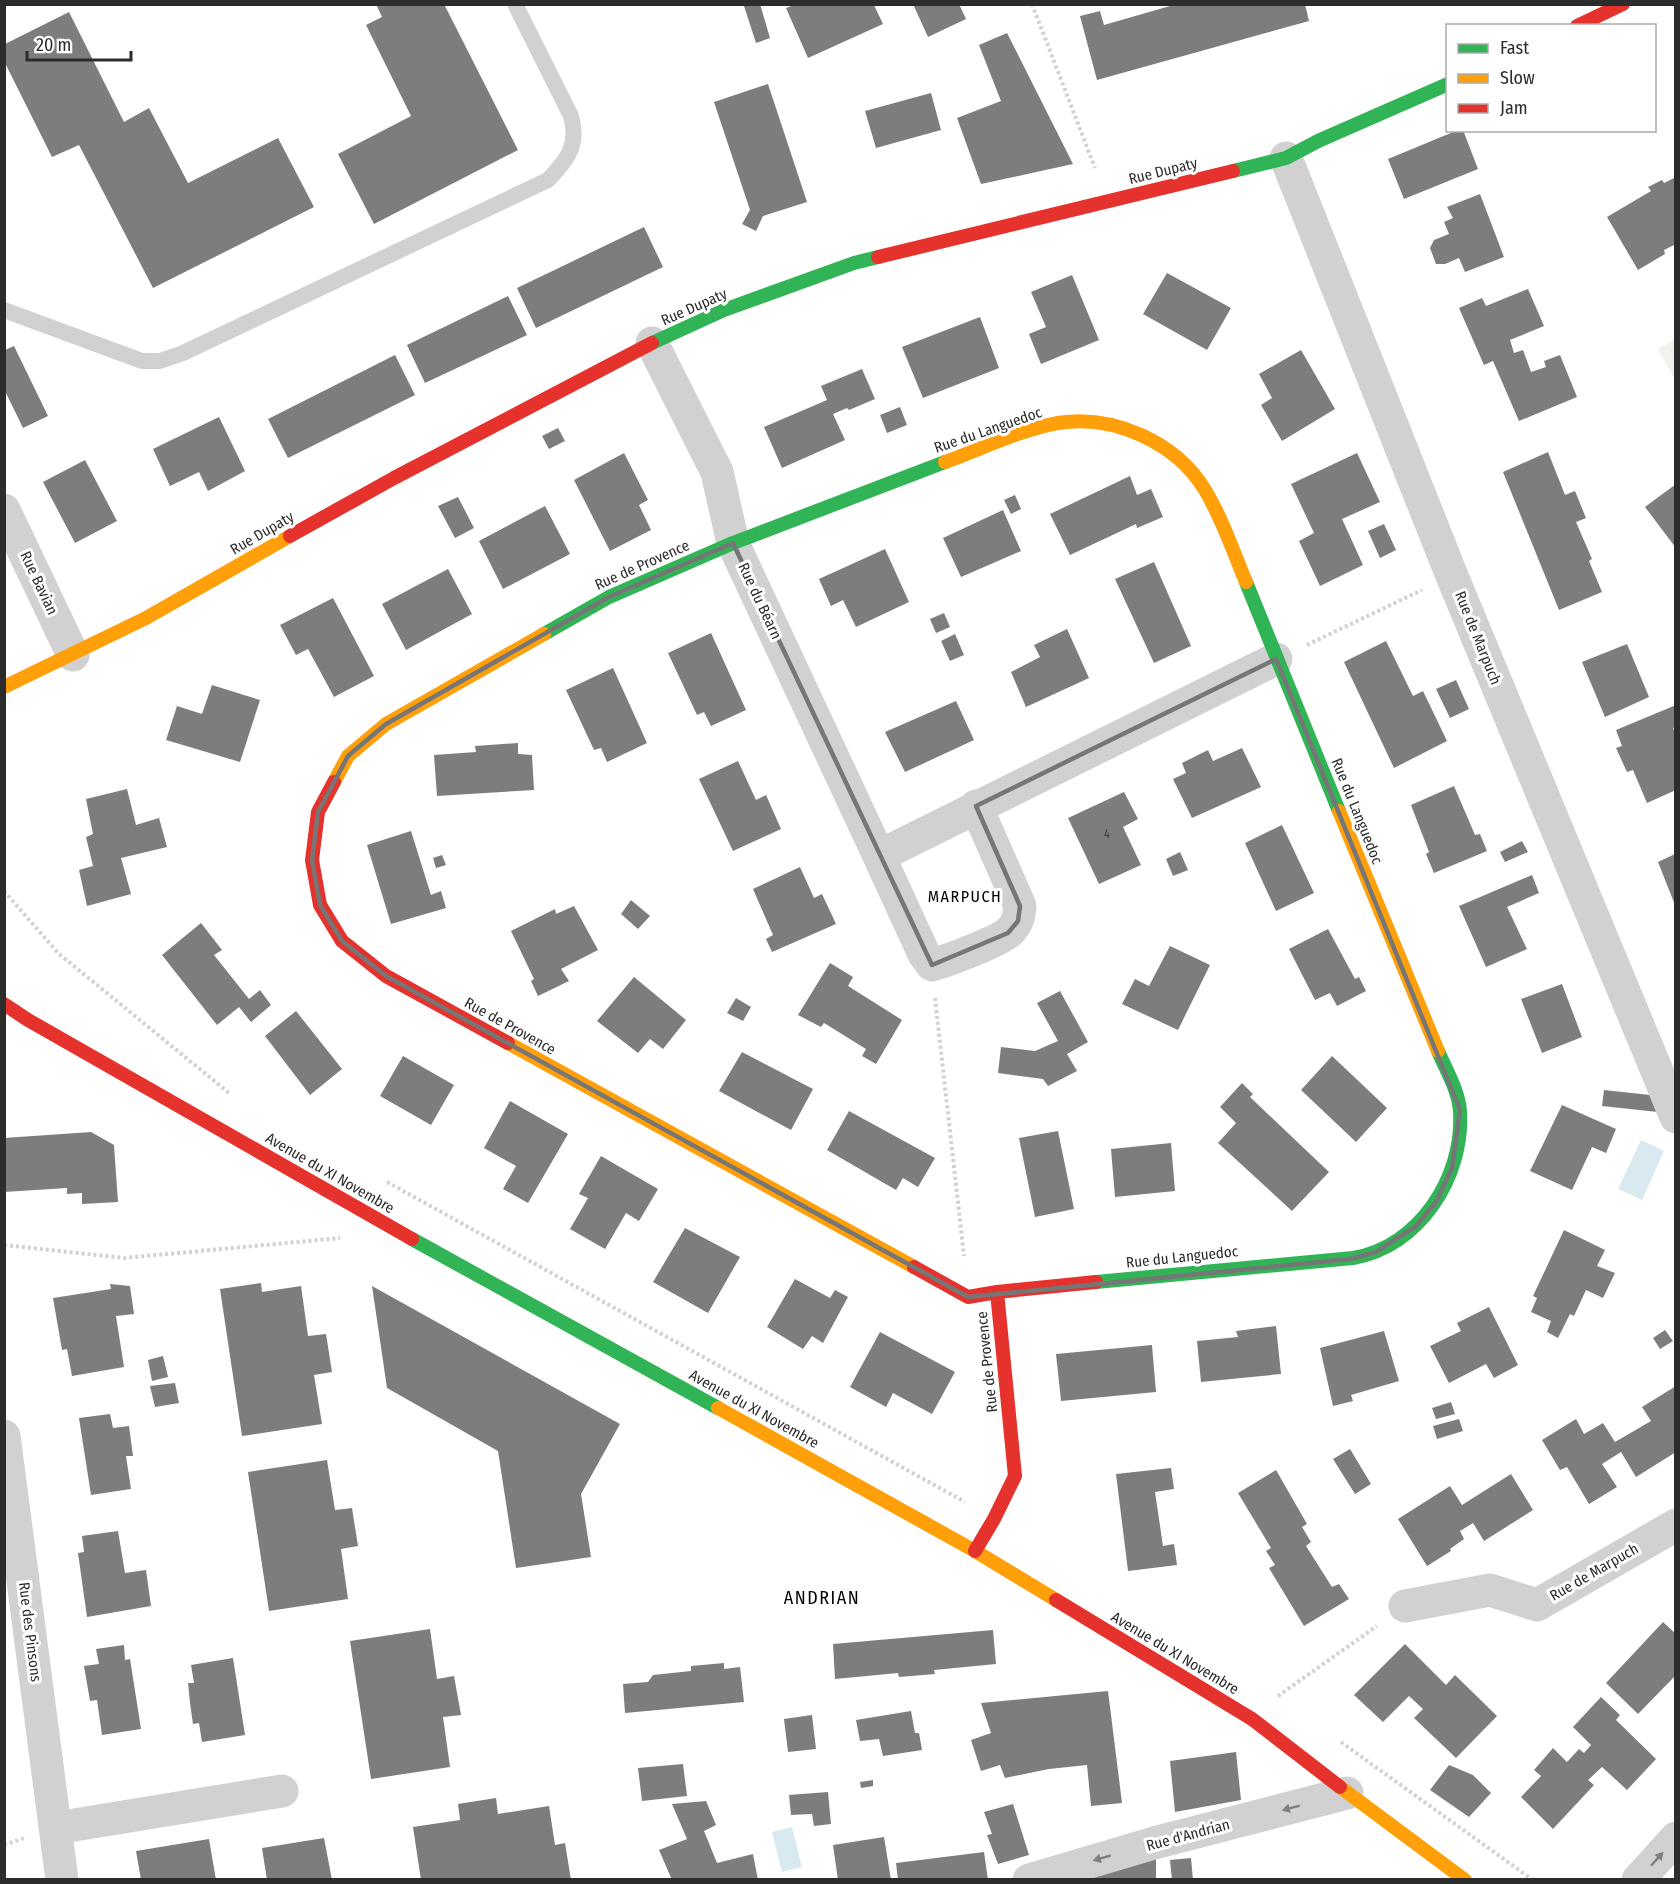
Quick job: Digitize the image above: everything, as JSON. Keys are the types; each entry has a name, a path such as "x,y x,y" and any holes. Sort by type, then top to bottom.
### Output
{"street":[{"path":"1581,24 1623,4"},
{"name":"Rue Dupaty","path":"4,687 146,618 394,478 652,344 724,310 854,263 1286,158 1318,141 1446,85"},
{"name":"Rue de Marpuch","path":"1286,158 1452,576 1676,1117"},
{"name":"Rue du Béarn","path":"652,344 717,472 733,543 924,954 932,965"},
{"name":"Rue du Languedoc","path":"733,543 1025,432 1063,422 1094,421 1137,432 1173,453 1203,487 1222,524 1452,1085 1460,1110 1452,1168 1436,1202 1416,1226 1376,1252 1350,1259 1316,1260 997,1292"},
{"name":"Rue Bavian","path":"4,510 73,655"},
{"name":"Rue de Provence","path":"733,543 609,597 386,724 348,756 318,812 312,860 320,905 342,941 386,976 968,1297 997,1292 1016,1476 975,1551"},
{"path":"879,856 1276,659"},
{"path":"932,965 947,961 1008,933 1018,921 1020,906 976,806"},
{"name":"Avenue du XI Novembre","path":"4,1004 28,1020 400,1232 975,1551 1252,1719 1465,1880"},
{"name":"Rue des Pinsons","path":"4,1436 62,1880"},
{"name":"Rue de Marpuch","path":"1405,1606 1490,1590 1537,1605 1676,1526"},
{"path":"56,1828 282,1791"},
{"name":"Rue d'Andrian","path":"1029,1880 1154,1843 1347,1793"},
{"path":"1638,1880 1676,1838"}],"lane":[{"path":"4,310 142,362 160,361 183,353 548,180 564,163 572,146 575,131 571,116 515,4"}],"path":[{"path":"1032,4 1095,168"},
{"path":"1276,659 1452,576"},
{"path":"932,965 968,1297"},
{"path":"4,1245 124,1258 343,1238"},
{"path":"1252,1719 1278,1696 1405,1606"}],"highlighted area":[{"path":"733,543 932,965 1008,933 1018,921 1020,906 976,806 1276,659 1460,1110 1452,1168 1436,1202 1416,1226 1376,1252 1350,1259 968,1297 386,976 342,941 320,905 312,860 318,812 348,756 386,724 609,597"}],"shaded area":[{"path":"1675,339 1675,380 1658,349"},
{"path":"1641,1140 1664,1151 1642,1200 1618,1189"},
{"path":"792,1827 802,1867 782,1872 772,1832"}],"building":[{"path":"376,4 444,4 518,150 374,224 338,154 411,116 366,25 382,17"},
{"path":"760,4 770,38 756,43 744,6"},
{"path":"913,4 959,4 966,19 928,37"},
{"path":"1169,4 1305,4 1309,21 1097,80 1080,16 1100,11 1104,25 1170,6"},
{"path":"794,5 874,5 883,24 808,58 786,8"},
{"path":"69,12 124,122 149,108 188,183 278,138 314,207 153,288 79,145 52,157 5,63 5,44"},
{"path":"1007,33 1073,164 981,184 957,118 1001,101 979,45"},
{"path":"768,84 807,202 763,216 756,231 742,224 750,210 714,102"},
{"path":"931,93 941,130 876,148 865,111"},
{"path":"1453,132 1464,132 1478,169 1404,199 1388,159"},
{"path":"1676,177 1676,244 1664,250 1665,254 1638,270 1607,217 1651,191 1648,187 1662,180 1664,183"},
{"path":"1480,194 1504,257 1465,272 1459,258 1445,264 1436,264 1430,248 1434,240 1449,234 1444,222 1453,218 1447,207"},
{"path":"644,227 663,267 536,328 517,288"},
{"path":"1167,273 1231,308 1207,350 1143,314"},
{"path":"1072,275 1099,340 1041,364 1029,334 1046,327 1031,292"},
{"path":"1528,289 1544,326 1510,340 1514,353 1523,350 1531,372 1546,367 1544,361 1560,355 1577,397 1519,421 1493,361 1484,365 1459,308 1482,298 1486,306"},
{"path":"508,296 527,335 425,383 407,345"},
{"path":"980,317 999,368 923,398 902,347"},
{"path":"14,346 48,416 23,428 5,391 5,350"},
{"path":"1301,350 1335,409 1282,441 1261,405 1272,398 1259,374"},
{"path":"395,355 415,395 288,458 268,419"},
{"path":"862,369 875,399 833,414 845,440 782,468 764,427 827,400 821,386"},
{"path":"900,407 907,425 887,433 880,415"},
{"path":"219,417 245,471 208,491 199,472 170,486 153,449"},
{"path":"558,428 565,441 549,449 542,436"},
{"path":"1548,452 1565,495 1575,491 1586,518 1576,522 1592,559 1589,561 1602,592 1559,610 1503,472"},
{"path":"624,453 648,500 639,505 651,530 610,551 574,480"},
{"path":"1357,453 1380,502 1342,519 1363,565 1320,586 1299,541 1314,533 1291,484"},
{"path":"85,460 117,521 75,543 43,482"},
{"path":"1130,476 1137,495 1151,489 1163,517 1137,528 1136,524 1070,555 1050,514"},
{"path":"1676,484 1676,548 1645,507"},
{"path":"1015,495 1021,509 1011,514 1004,500"},
{"path":"458,497 474,528 455,538 438,506"},
{"path":"545,506 570,554 503,589 479,541"},
{"path":"1003,510 1021,551 961,577 943,538"},
{"path":"1384,524 1396,550 1380,558 1368,531"},
{"path":"885,549 909,602 856,627 843,600 831,606 819,579"},
{"path":"1154,562 1191,646 1154,663 1115,579"},
{"path":"448,569 472,614 406,650 382,604"},
{"path":"333,598 374,676 334,697 308,649 296,655 280,625"},
{"path":"944,613 950,627 936,633 930,619"},
{"path":"1067,629 1089,678 1026,707 1011,672 1040,657 1034,645"},
{"path":"711,633 746,710 711,726 704,712 697,715 668,653"},
{"path":"955,634 964,655 950,661 941,641"},
{"path":"1386,641 1413,696 1423,691 1447,741 1394,768 1344,662"},
{"path":"1627,644 1649,697 1605,717 1582,662"},
{"path":"613,668 647,743 607,762 601,748 594,750 566,690"},
{"path":"1456,680 1469,709 1450,718 1436,689"},
{"path":"212,685 260,700 240,762 166,740 177,706 202,714"},
{"path":"956,701 974,740 905,772 885,732"},
{"path":"1676,705 1676,727 1673,728 1676,733 1676,790 1647,803 1633,770 1627,772 1616,748 1622,746 1616,730"},
{"path":"518,743 518,754 532,755 534,790 437,796 434,755 476,752 475,746"},
{"path":"1242,748 1261,787 1192,818 1173,779 1186,773 1182,763 1208,750 1213,761"},
{"path":"738,761 756,800 766,795 781,829 733,851 699,779"},
{"path":"1454,786 1475,835 1480,834 1487,851 1434,873 1426,854 1429,852 1411,805"},
{"path":"127,789 136,825 159,818 167,847 121,858 131,894 87,906 79,870 93,866 86,837 93,834 86,799"},
{"path":"1124,792 1138,819 1123,827 1141,865 1099,884 1068,818"},
{"path":"1282,825 1314,893 1276,911 1245,843"},
{"path":"411,831 431,895 441,891 446,908 391,924 367,845"},
{"path":"1522,841 1528,852 1505,862 1500,852"},
{"path":"1180,852 1188,870 1173,876 1166,859"},
{"path":"1675,854 1675,905 1658,862"},
{"path":"442,855 446,865 436,868 433,858"},
{"path":"800,867 814,898 822,894 836,924 772,952 766,939 773,935 753,889"},
{"path":"1532,875 1539,893 1507,907 1527,949 1486,967 1459,906"},
{"path":"631,900 650,916 638,929 621,914"},
{"path":"574,906 598,950 561,969 569,981 538,996 531,981 534,979 511,931 555,909 556,914"},
{"path":"201,923 222,950 214,955 249,999 260,990 271,1005 251,1022 239,1007 217,1025 162,955"},
{"path":"1328,929 1355,979 1359,977 1366,991 1337,1006 1330,993 1315,1000 1289,949"},
{"path":"1170,946 1210,965 1178,1030 1122,1004 1135,979 1149,986"},
{"path":"830,963 853,977 848,986 902,1020 876,1064 862,1056 866,1049 824,1023 821,1027 798,1015"},
{"path":"634,977 686,1020 663,1049 650,1039 638,1053 597,1021"},
{"path":"1562,984 1582,1037 1542,1053 1521,999"},
{"path":"1060,991 1088,1042 1067,1054 1077,1071 1048,1086 1043,1079 998,1073 1001,1047 1035,1051 1058,1041 1037,1003"},
{"path":"736,998 751,1007 743,1021 727,1013"},
{"path":"296,1011 342,1069 310,1095 265,1036"},
{"path":"742,1052 813,1089 791,1130 719,1091"},
{"path":"403,1056 454,1085 431,1125 380,1096"},
{"path":"1332,1056 1387,1108 1356,1142 1301,1090"},
{"path":"1242,1083 1253,1094 1250,1097 1329,1172 1292,1211 1218,1143 1236,1123 1220,1107"},
{"path":"1604,1090 1650,1095 1658,1112 1602,1106"},
{"path":"510,1101 568,1134 528,1203 503,1189 516,1166 484,1148"},
{"path":"1562,1105 1616,1129 1606,1153 1592,1147 1572,1190 1530,1171"},
{"path":"849,1111 935,1158 918,1187 903,1178 896,1190 827,1150"},
{"path":"1058,1131 1074,1209 1035,1217 1019,1138"},
{"path":"91,1132 114,1145 118,1202 82,1204 82,1193 67,1194 67,1188 4,1192 4,1138"},
{"path":"1171,1143 1175,1191 1115,1197 1111,1149"},
{"path":"601,1156 658,1189 639,1221 626,1213 605,1249 570,1229 588,1198 579,1194"},
{"path":"685,1228 740,1257 708,1313 653,1282"},
{"path":"1564,1230 1605,1250 1597,1266 1615,1273 1603,1298 1586,1290 1574,1316 1570,1314 1558,1338 1547,1332 1551,1321 1531,1312 1537,1298 1533,1296"},
{"path":"795,1279 830,1298 835,1290 848,1297 823,1343 812,1336 803,1349 767,1327"},
{"path":"261,1283 262,1292 301,1286 308,1336 326,1334 332,1372 314,1375 322,1424 242,1436 220,1289"},
{"path":"110,1284 130,1286 134,1314 116,1316 124,1367 72,1376 67,1349 62,1350 53,1298 111,1289"},
{"path":"372,1286 620,1424 581,1494 591,1557 516,1568 498,1451 387,1388"},
{"path":"1489,1307 1518,1365 1494,1378 1486,1364 1449,1383 1430,1346 1461,1331 1457,1323"},
{"path":"1276,1326 1281,1374 1201,1382 1197,1341 1238,1337 1236,1331"},
{"path":"1665,1330 1673,1341 1660,1349 1653,1338"},
{"path":"1384,1331 1399,1381 1351,1395 1353,1401 1333,1406 1320,1348"},
{"path":"880,1332 955,1372 932,1414 893,1393 886,1407 850,1387"},
{"path":"1152,1345 1156,1392 1061,1401 1056,1354"},
{"path":"163,1356 168,1377 152,1381 148,1360"},
{"path":"175,1383 179,1403 155,1407 150,1386"},
{"path":"1676,1386 1676,1452 1636,1477 1621,1452 1602,1464 1617,1487 1589,1504 1567,1467 1560,1470 1542,1440 1576,1419 1584,1434 1603,1423 1615,1442 1651,1421 1642,1407"},
{"path":"1451,1402 1455,1414 1436,1419 1432,1408"},
{"path":"110,1414 113,1428 129,1426 133,1456 126,1456 131,1489 91,1495 79,1418"},
{"path":"1459,1419 1463,1431 1437,1439 1433,1426"},
{"path":"1350,1449 1371,1484 1355,1494 1333,1459"},
{"path":"327,1460 335,1510 352,1508 358,1546 341,1549 348,1599 269,1611 248,1472"},
{"path":"1171,1468 1174,1489 1155,1492 1163,1546 1174,1544 1177,1565 1128,1571 1116,1474"},
{"path":"1276,1470 1307,1524 1302,1527 1311,1542 1306,1546 1332,1587 1339,1584 1349,1599 1304,1626 1269,1568 1275,1565 1266,1551 1271,1548 1238,1493"},
{"path":"1511,1474 1533,1510 1484,1541 1473,1523 1460,1531 1464,1539 1450,1549 1451,1551 1427,1566 1398,1519 1450,1486 1462,1505"},
{"path":"118,1531 125,1573 146,1570 151,1606 87,1617 78,1553 84,1552 82,1536"},
{"path":"1663,1622 1676,1634 1676,1675 1638,1714 1606,1683"},
{"path":"430,1629 437,1679 454,1676 461,1715 443,1717 450,1767 371,1779 350,1641"},
{"path":"993,1630 996,1664 934,1670 935,1674 899,1677 898,1673 835,1679 833,1644"},
{"path":"1405,1644 1446,1685 1455,1675 1497,1716 1456,1758 1414,1718 1423,1709 1409,1696 1383,1722 1354,1695"},
{"path":"124,1645 125,1660 130,1659 141,1729 102,1735 97,1700 90,1701 84,1666 99,1664 96,1649"},
{"path":"233,1658 245,1735 202,1742 199,1723 193,1724 188,1683 194,1683 191,1665"},
{"path":"724,1663 724,1669 740,1667 744,1702 625,1713 623,1684 648,1682 653,1675 691,1671 691,1666"},
{"path":"1108,1691 1122,1803 1091,1806 1087,1765 1049,1769 1005,1778 1000,1765 981,1771 971,1740 991,1733 981,1703"},
{"path":"1601,1697 1620,1715 1616,1720 1656,1759 1627,1790 1602,1767 1588,1780 1594,1785 1553,1829 1521,1797 1541,1776 1534,1770 1553,1748 1567,1762 1579,1749 1584,1753 1591,1745 1573,1727"},
{"path":"911,1711 915,1733 919,1733 922,1750 883,1756 879,1739 860,1741 856,1720"},
{"path":"812,1715 816,1749 788,1752 784,1719"},
{"path":"1236,1752 1241,1800 1175,1812 1170,1761"},
{"path":"683,1764 687,1796 642,1801 638,1768"},
{"path":"1449,1765 1473,1775 1491,1793 1469,1817 1430,1790"},
{"path":"873,1780 873,1786 861,1788 860,1782"},
{"path":"828,1792 831,1824 814,1826 812,1814 791,1815 789,1795"},
{"path":"496,1798 498,1814 549,1806 555,1845 565,1843 571,1880 421,1880 413,1827 460,1820 458,1804"},
{"path":"706,1801 716,1825 704,1831 717,1863 753,1854 758,1880 683,1880 682,1878 672,1880 659,1850 687,1839 672,1804"},
{"path":"1013,1804 1029,1855 998,1864 987,1835 992,1834 984,1812"},
{"path":"884,1837 891,1880 838,1880 833,1845"},
{"path":"324,1838 332,1880 267,1880 262,1848"},
{"path":"209,1839 216,1880 141,1880 136,1851"},
{"path":"984,1852 988,1880 898,1880 896,1863"},
{"path":"1156,1858 1156,1880 1072,1880"},
{"path":"1191,1858 1193,1880 1172,1880 1170,1860"}],"traffic: fast":[{"path":"1233,171 1286,158 1318,141 1446,85"},
{"path":"652,343 724,310 854,263 878,257"},
{"path":"544,634 609,597 733,543 945,462"},
{"path":"1246,582 1339,811"},
{"path":"1096,1282 1353,1258 1377,1251 1398,1240 1417,1224 1433,1205 1454,1161 1459,1136 1459,1104 1455,1088 1438,1051"},
{"path":"412,1239 718,1408"}],"traffic: slow":[{"path":"945,462 1015,435 1058,423 1079,421 1100,423 1141,435 1178,458 1193,473 1205,490 1222,523 1246,582"},
{"path":"4,687 146,618 290,536"},
{"path":"334,782 348,756 386,724 544,634"},
{"path":"1339,811 1438,1051"},
{"path":"508,1043 914,1267"},
{"path":"718,1408 975,1551 1056,1600"},
{"path":"1340,1787 1465,1880"}],"traffic: jam":[{"path":"1581,24 1623,4"},
{"path":"878,257 1233,171"},
{"path":"290,536 394,478 652,343"},
{"path":"334,782 318,812 312,860 320,905 342,941 386,976 508,1043"},
{"path":"4,1004 28,1020 412,1239"},
{"path":"914,1267 968,1297 997,1292 1015,1476 975,1551"},
{"path":"997,1292 1096,1282"},
{"path":"1056,1600 1252,1719 1340,1787"}],"district":[{"name":"MARPUCH","path":"965,896"},
{"name":"ANDRIAN","path":"822,1598"}]}
